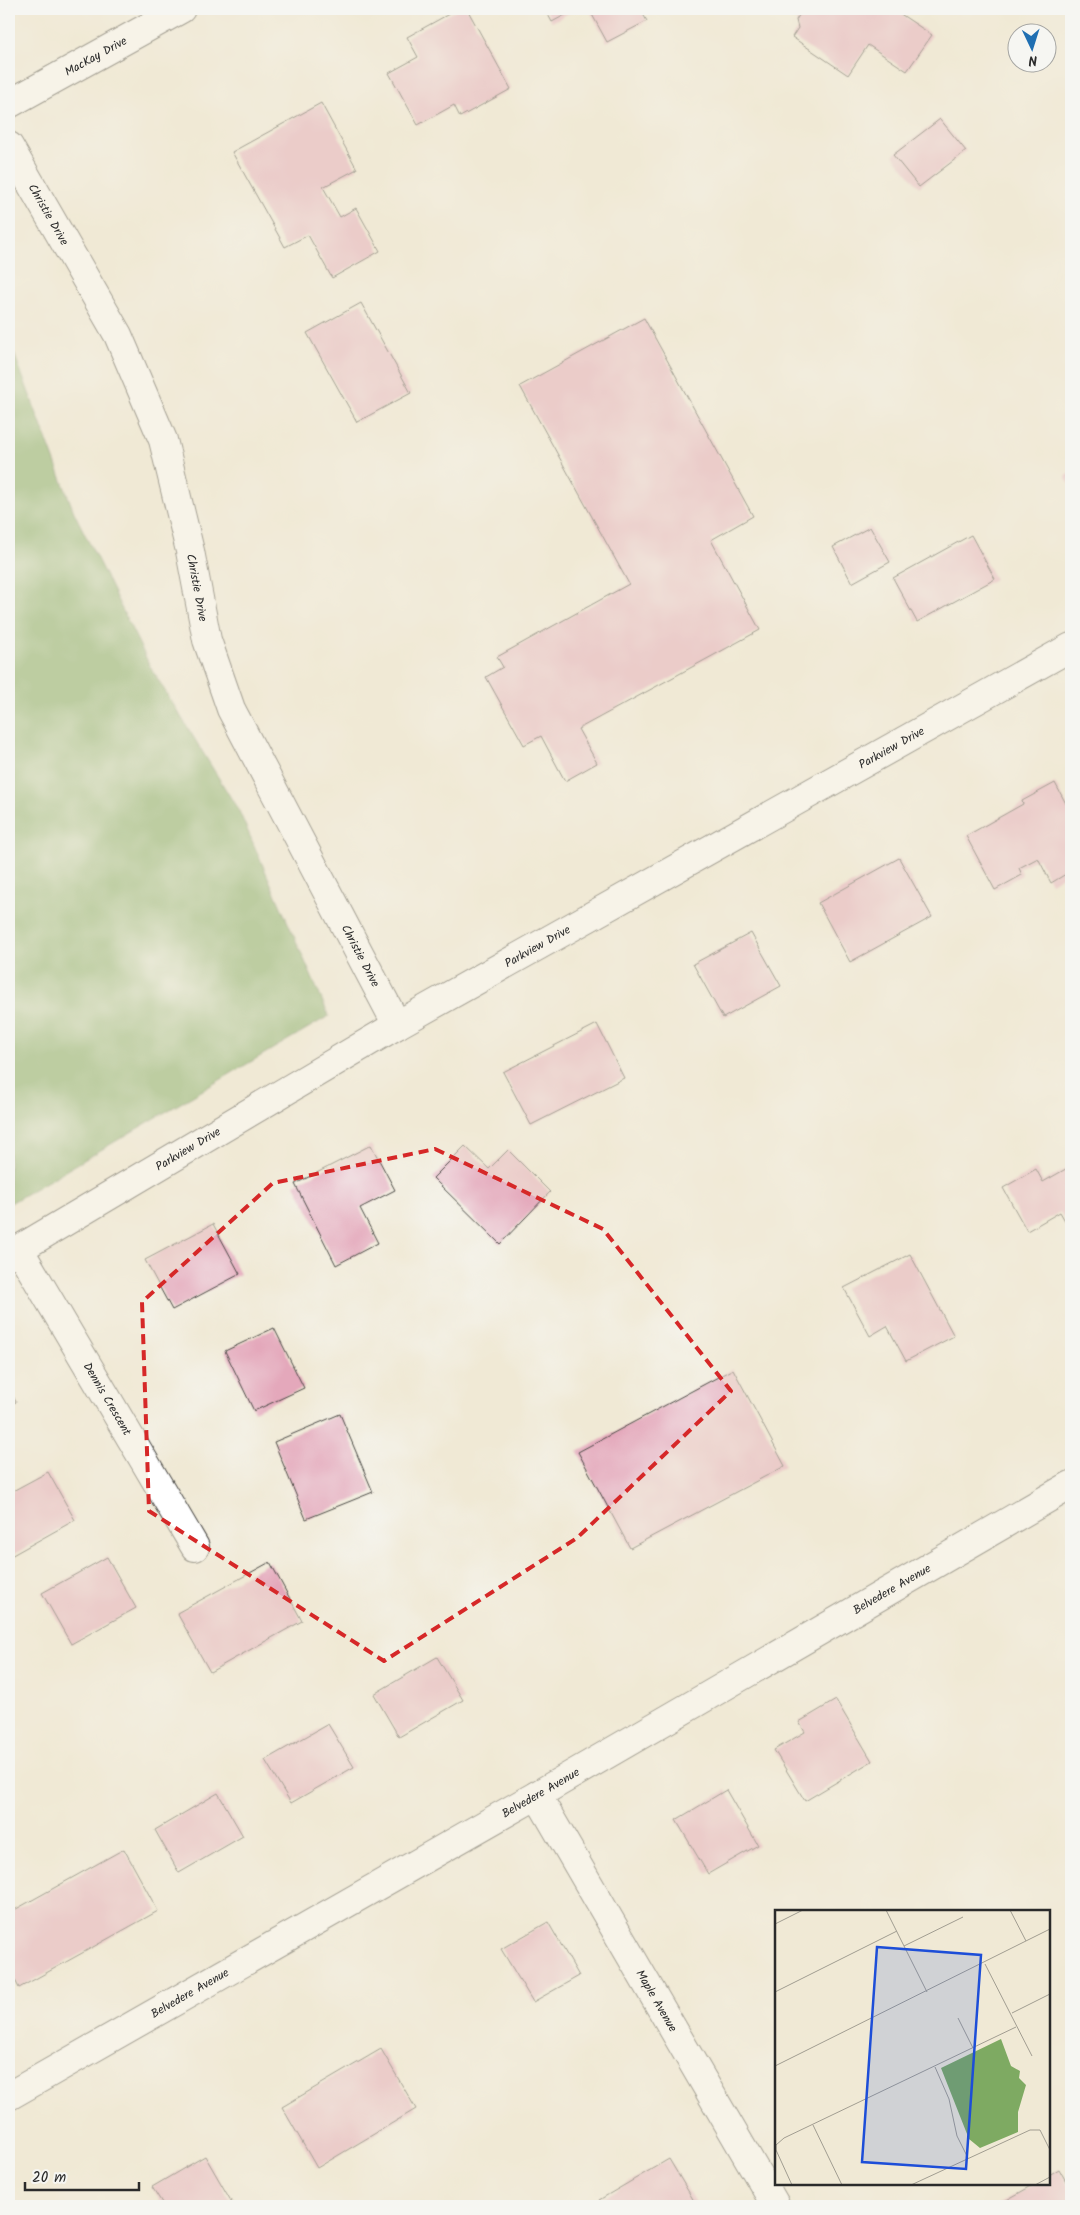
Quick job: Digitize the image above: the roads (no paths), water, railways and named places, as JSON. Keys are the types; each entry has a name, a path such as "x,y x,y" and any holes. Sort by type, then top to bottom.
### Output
{"street":[{"name":"MacKay Drive","path":"9,104 181,9"},
{"name":"Christie Drive","path":"9,146 118,335 163,440 190,551 207,640 231,709 396,1025"},
{"name":"Parkview Drive","path":"14,1252 396,1025 1071,646"},
{"name":"Dennis Crescent","path":"14,1252 195,1547"},
{"name":"Belvedere Avenue","path":"9,2096 537,1795 1071,1485"},
{"name":"Maple Avenue","path":"537,1795 776,2206"}]}
